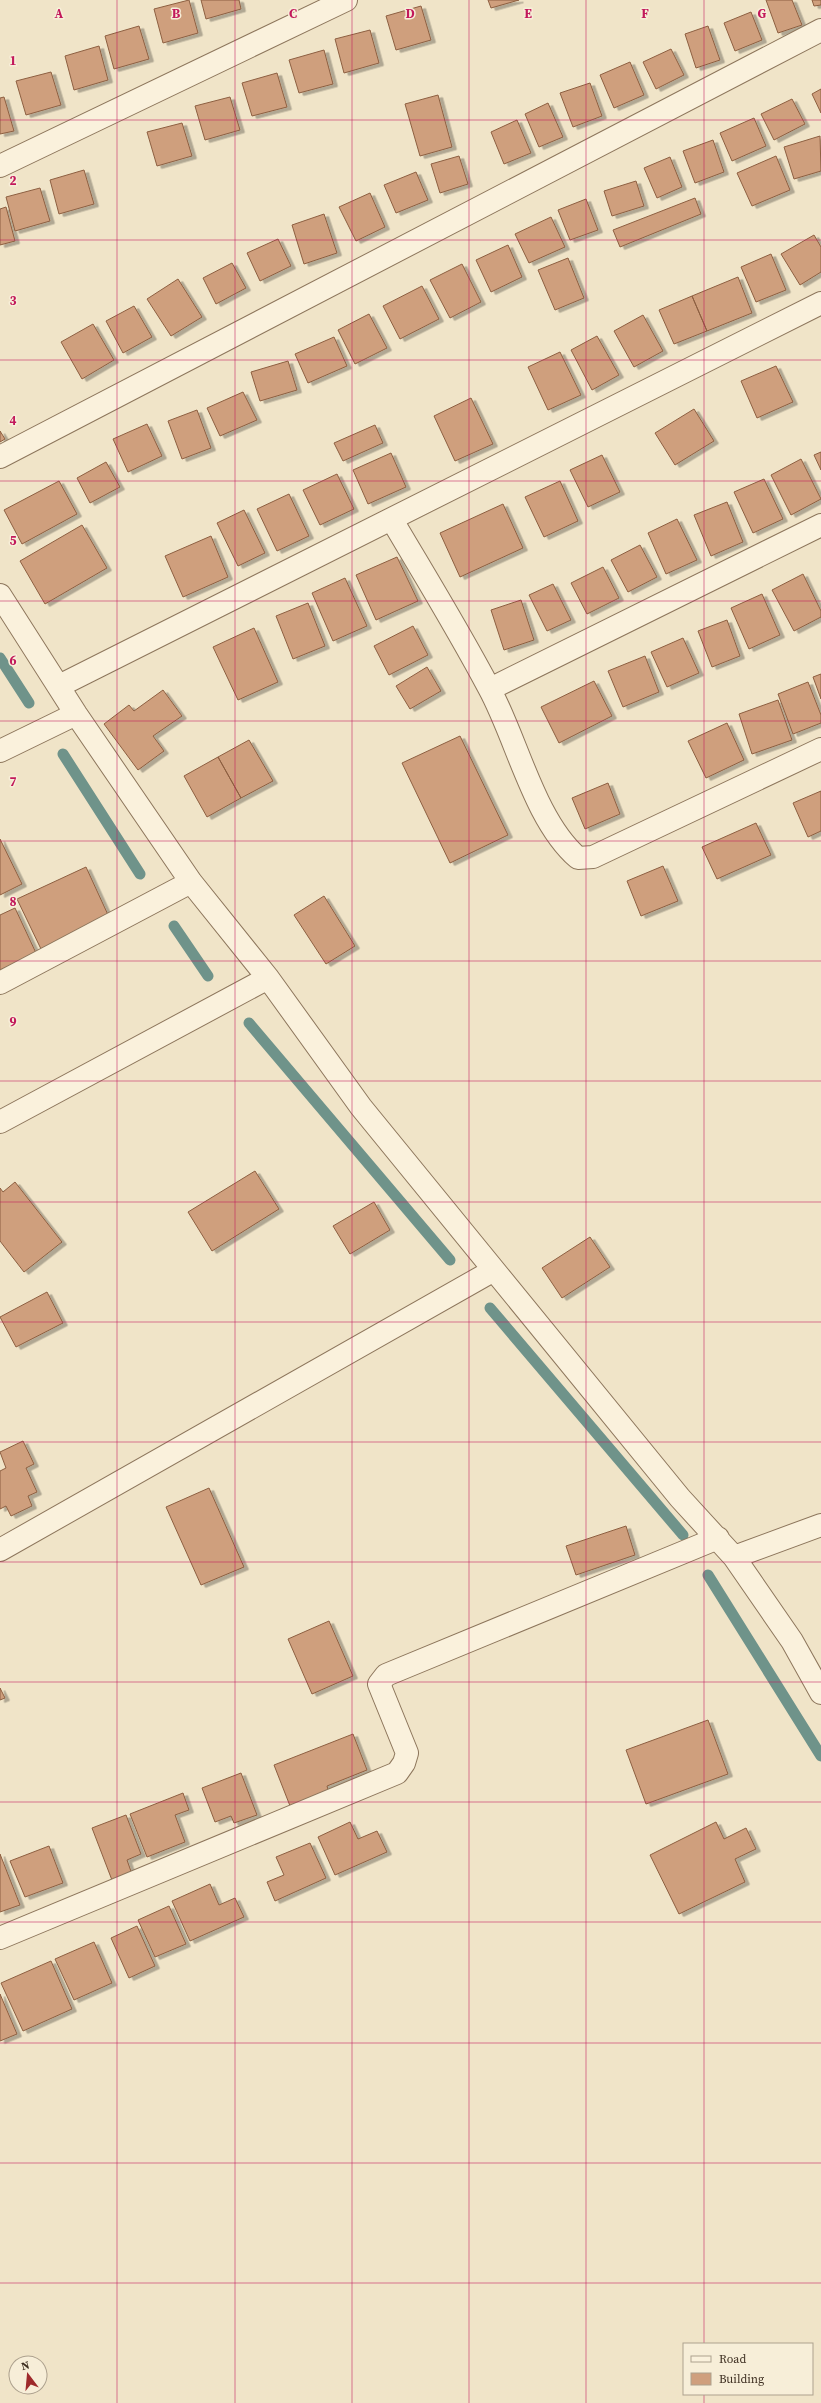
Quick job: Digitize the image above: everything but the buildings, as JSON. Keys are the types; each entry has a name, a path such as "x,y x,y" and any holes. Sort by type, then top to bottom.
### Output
{"street":[{"path":"0,166 346,0"},
{"path":"0,458 821,30"},
{"path":"59,686 392,520 821,303"},
{"path":"392,520 490,688 542,808 563,845 578,858 593,857 821,750"},
{"path":"490,688 821,525"},
{"path":"0,595 76,714 191,882 268,978 361,1107 680,1498 734,1557 792,1642 821,1693"},
{"path":"0,751 76,714"},
{"path":"0,983 191,882"},
{"path":"0,1122 268,978"},
{"path":"0,1550 494,1270"},
{"path":"734,1557 821,1525"},
{"path":"0,1938 397,1773 404,1763 406,1752 379,1684 386,1675 718,1538"}],"waterway":[{"path":"0,658 29,703"},
{"path":"63,754 140,874"},
{"path":"174,926 208,976"},
{"path":"249,1023 450,1260"},
{"path":"490,1308 683,1535"},
{"path":"708,1575 821,1756"}]}
